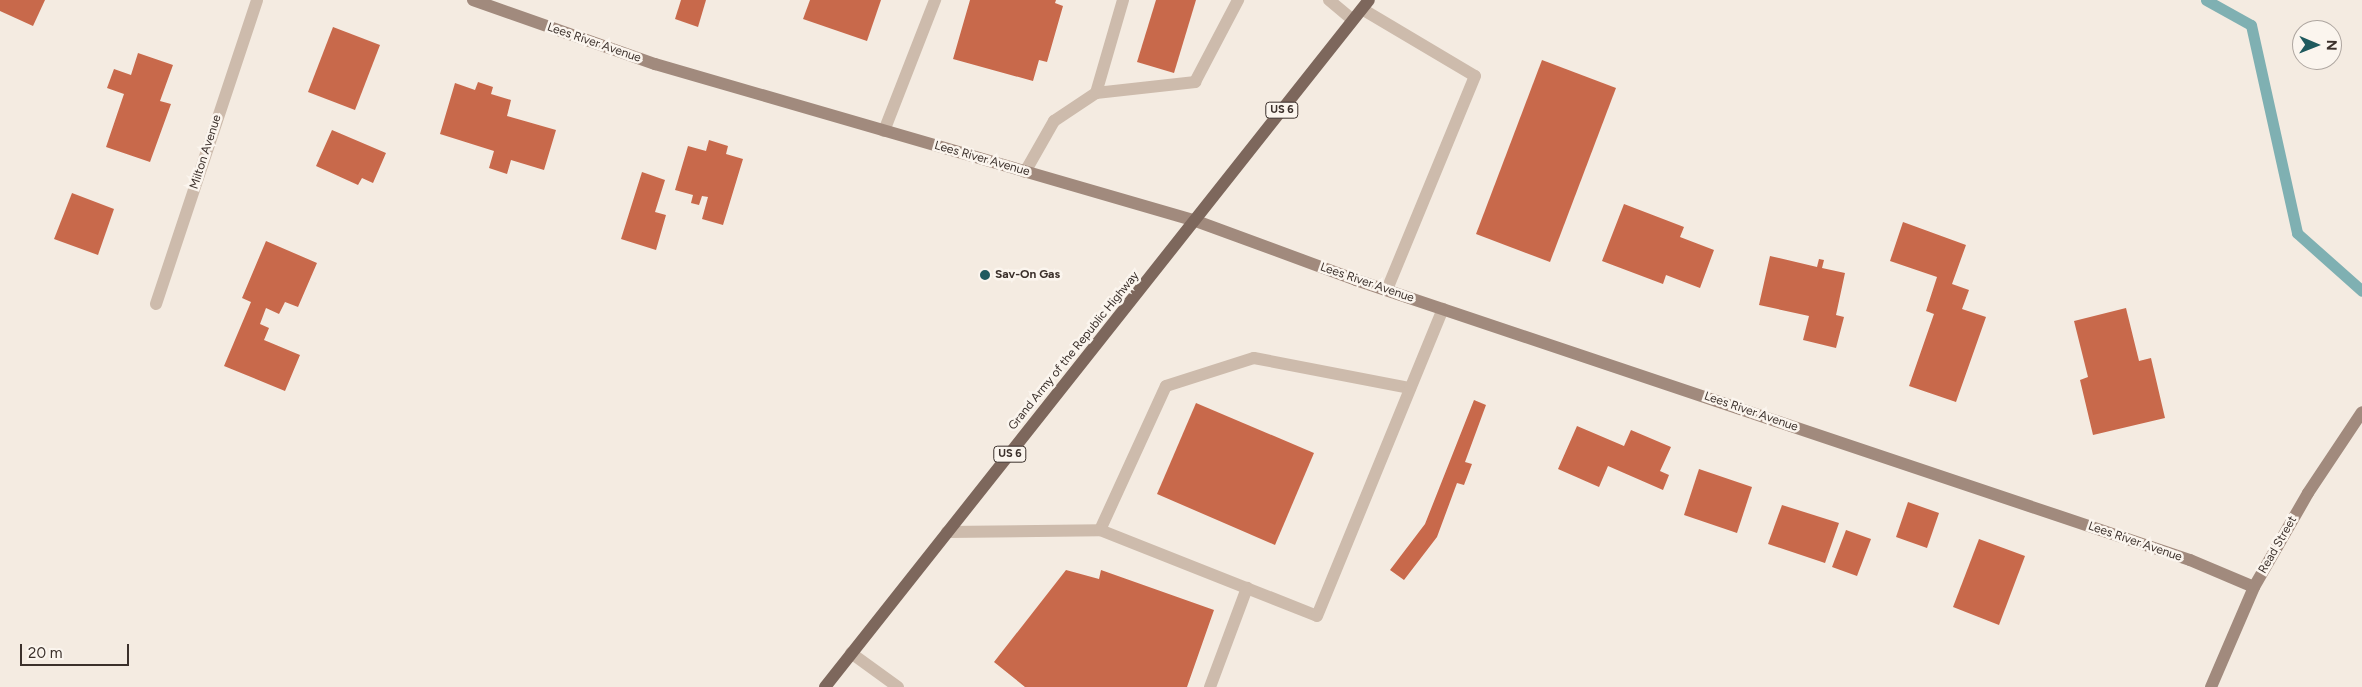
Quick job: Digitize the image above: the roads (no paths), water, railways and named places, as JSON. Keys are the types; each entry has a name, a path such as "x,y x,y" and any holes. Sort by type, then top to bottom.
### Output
{"main road":[{"name":"Lees River Avenue","path":"473,0 654,64 1196,220 1387,290 2190,560 2254,587"},
{"name":"US 6","path":"1196,220 1365,4"},
{"name":"Grand Army of the Republic Highway","path":"824,687 1196,220"},
{"name":"Read Street","path":"2210,687 2254,587 2308,493 2362,412"}],"street":[{"name":"Milton Avenue","path":"156,304 257,0"},
{"path":"884,131 935,0"},
{"path":"1096,93 1124,0"},
{"path":"1025,172 1054,121 1096,93 1195,82 1238,0"},
{"path":"1329,0 1353,20"},
{"path":"1365,4 1475,76 1387,290"},
{"path":"947,532 1100,530 1317,616 1443,309"},
{"path":"1100,530 1166,386 1254,358 1410,388"},
{"path":"1210,687 1247,588"},
{"path":"850,653 898,687"}],"waterway":[{"path":"2206,0 2251,25 2297,233 2362,291"}],"place":[{"name":"Sav-On Gas","path":"985,275"}]}
